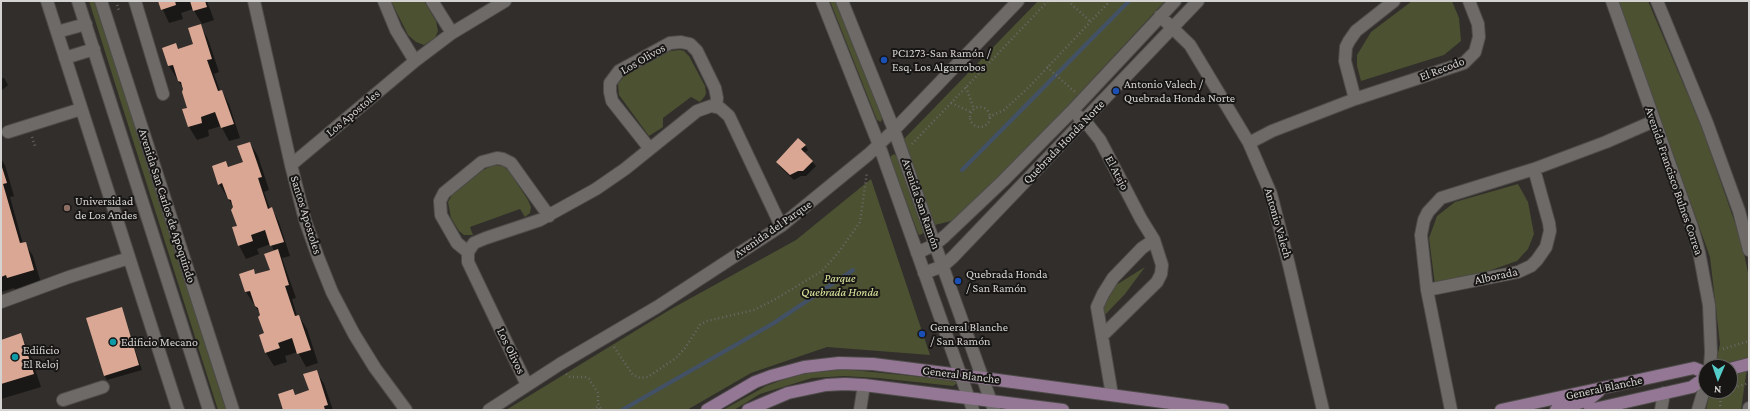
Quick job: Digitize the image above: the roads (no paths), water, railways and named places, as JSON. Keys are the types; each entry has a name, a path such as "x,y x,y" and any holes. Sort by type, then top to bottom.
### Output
{"main road":[{"name":"General Blanche","path":"707,410 760,380 788,370 822,364 856,363 960,375 1223,410"},
{"path":"1738,367 1749,364"},
{"name":"General Blanche","path":"1501,410 1525,407 1694,368 1698,370"},
{"name":"General Blanche","path":"1596,409 1692,387 1698,383"},
{"name":"General Blanche","path":"748,410 774,398 807,388 826,385 864,385 968,398 992,405 1063,410"},
{"path":"1556,410 1588,400 1601,389"}],"street":[{"path":"47,1 178,410"},
{"name":"Avenida San Carlos de Apoquindo","path":"78,1 209,410"},
{"name":"Avenida San Carlos de Apoquindo","path":"101,1 233,410"},
{"path":"135,1 163,94"},
{"name":"Santos Apostoles","path":"254,1 291,165 306,220 332,292 354,334 375,368 406,410"},
{"path":"384,1 396,30 415,61"},
{"path":"432,1 452,32"},
{"name":"Los Apostoles","path":"291,165 415,61 452,32 505,1"},
{"name":"Avenida San Ramón","path":"822,1 879,145 973,410"},
{"name":"Avenida San Ramón","path":"842,1 894,130 992,405"},
{"name":"Avenida del Parque","path":"489,410 560,364 657,307 781,226 879,145 1018,1"},
{"name":"Quebrada Honda Norte","path":"917,253 934,245 1003,181 1072,111 1175,1"},
{"name":"Quebrada Honda Norte","path":"924,273 943,266 1085,121 1198,1"},
{"path":"1355,99 1345,61 1348,41 1356,31 1394,1"},
{"name":"El Recodo","path":"1249,143 1272,131 1355,99 1464,63 1470,58 1478,44 1479,30 1469,1"},
{"name":"Avenida Francisco Bulnes Correa","path":"1612,1 1692,227 1699,252 1709,305 1711,359"},
{"path":"1657,1 1707,123 1739,211 1749,250"},
{"name":"Antonio Valech","path":"1160,16 1190,45 1249,143 1271,194 1290,264 1323,410"},
{"path":"57,32 86,24"},
{"name":"Los Olivos","path":"650,149 612,101 610,83 619,71 670,43 681,42 690,44 697,51 715,88 717,98 716,107"},
{"path":"65,58 94,49"},
{"path":"549,216 511,163 503,158 482,162 444,193 440,201 442,215 457,243 468,252 471,246 479,240 525,226 549,216 611,179 697,112 706,107 716,107 724,110 729,116 781,226"},
{"path":"8,132 81,109"},
{"name":"El Atajo","path":"1072,111 1085,121 1100,140 1154,240 1162,265 1161,274 1157,282 1102,335"},
{"path":"1451,410 1427,290 1421,235 1424,220 1434,204 1441,198 1534,169 1606,142 1654,121"},
{"name":"Alborada","path":"1427,290 1518,272 1531,266 1537,260 1546,247 1550,231 1534,169"},
{"path":"1112,395 1097,307 1113,278 1142,248 1154,240"},
{"name":"Los Olivos","path":"468,252 468,262 527,385"},
{"path":"1,302 69,277 129,258"},
{"path":"860,410 864,385"},
{"path":"63,400 103,387"},
{"path":"1661,410 1664,393"},
{"path":"1698,410 1701,399"}],"waterway":[{"path":"962,170 1129,1"},
{"path":"622,410 774,323 853,270"}],"place":[{"name":"PC1273-San Ramón / Esq. Los Algarrobos","path":"884,60"},
{"name":"Antonio Valech / Quebrada Honda Norte","path":"1116,91"},
{"name":"Universidad de Los Andes","path":"67,208"},
{"name":"Quebrada Honda / San Ramón","path":"958,281"},
{"name":"General Blanche / San Ramón","path":"922,334"},
{"name":"Edificio Mecano","path":"113,342"},
{"name":"Edificio El Reloj","path":"15,357"}],"park label":[{"name":"Parque Quebrada Honda","path":"840,285"}]}
